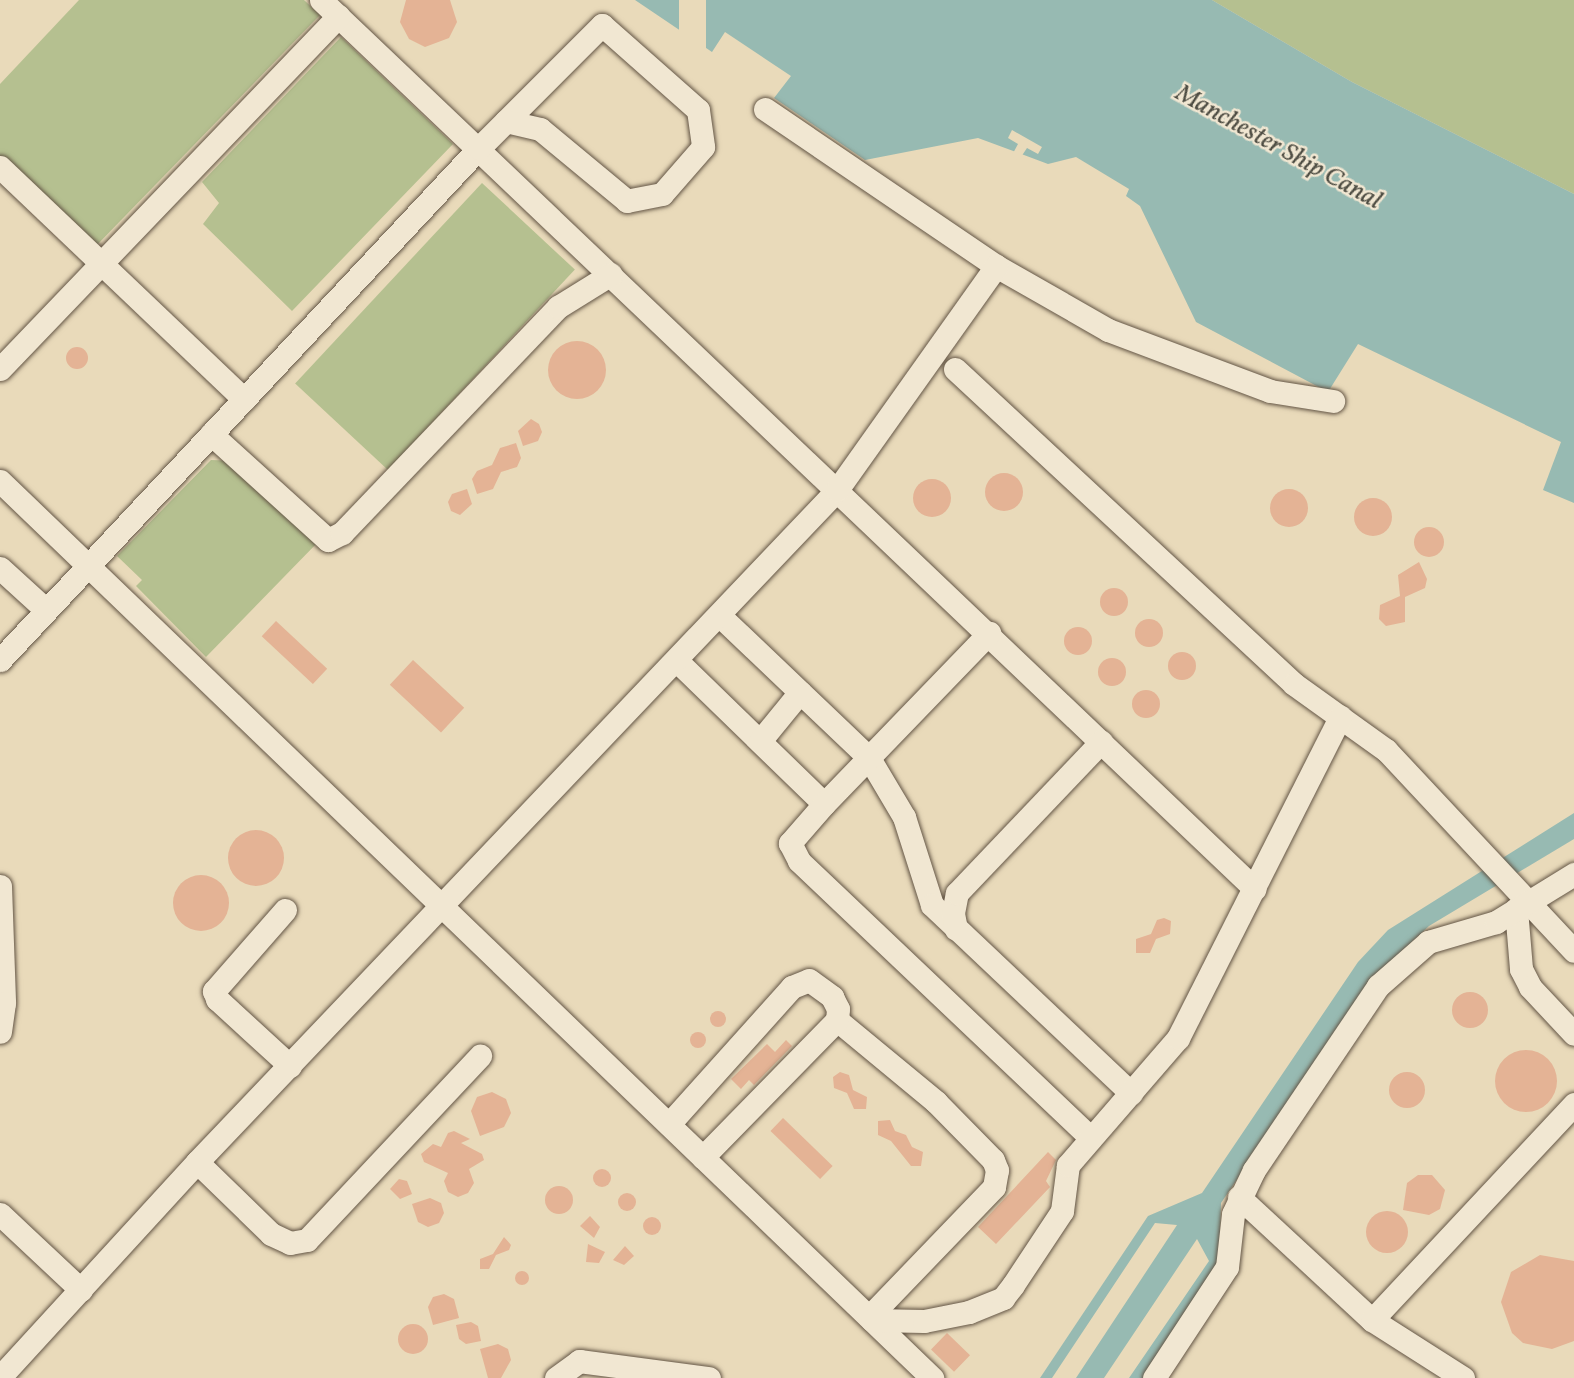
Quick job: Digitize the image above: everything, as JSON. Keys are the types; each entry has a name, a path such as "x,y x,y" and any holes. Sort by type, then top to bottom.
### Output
{"lane":[{"path":"0,369 101,264 329,8 989,633 1255,889"},
{"path":"0,660 479,148 602,24 698,110 703,147 662,194 627,201 540,129 506,121"},
{"path":"765,109 996,266 1108,330 1270,391 1333,401"},
{"path":"0,167 244,399"},
{"path":"0,1377 197,1163 837,490 996,266"},
{"path":"211,434 328,540 342,533 558,307 611,275"},
{"path":"955,369 1294,684 1386,751 1482,851 1523,903 1574,951"},
{"path":"0,481 932,1378"},
{"path":"0,568 46,610"},
{"path":"719,615 869,758 892,789 904,817 924,889 956,929 1130,1093"},
{"path":"989,633 824,804 790,843 799,862 1091,1139"},
{"path":"676,660 824,804"},
{"path":"760,741 800,692"},
{"path":"871,1319 924,1321 978,1309 1003,1298 1062,1211 1068,1164 1178,1038 1340,717"},
{"path":"956,929 953,913 957,893 1101,741"},
{"path":"1154,1378 1227,1267 1230,1227 1240,1197 1378,986 1428,942 1481,928 1574,874"},
{"path":"0,886 4,1003 0,1032"},
{"path":"1523,903 1521,969 1530,987 1574,1034"},
{"path":"285,910 214,991 290,1066"},
{"path":"669,1124 772,1007 802,980 819,985 832,996 838,1009 837,1020 703,1157"},
{"path":"837,1020 936,1102 993,1160 997,1170 994,1187 871,1319"},
{"path":"197,1163 271,1234 290,1244 307,1240 480,1056"},
{"path":"1372,1320 1574,1104"},
{"path":"1240,1197 1372,1320 1463,1378"},
{"path":"0,1214 80,1290"},
{"path":"556,1378 579,1361 622,1370 709,1378"}],"green space":[{"path":"79,0 304,0 320,15 94,248 0,157 0,84"},
{"path":"1212,0 1574,0 1574,194 1352,82"},
{"path":"341,37 453,144 292,311 203,224 219,203 202,182"},
{"path":"482,183 575,270 388,470 295,383"},
{"path":"211,460 235,461 319,541 206,657 136,586 142,580 117,556"}],"water":[{"name":"Manchester Ship Canal","path":"635,0 1212,0 1352,82 1574,194 1574,503 1543,490 1561,442 1358,344 1328,392 1196,322 1140,206 1126,196 1129,189 1076,157 1048,164 978,138 865,160 774,98 791,76 725,32 712,52"},
{"path":"1574,813 1574,839 1429,926 1375,976 1221,1203 1219,1265 1143,1378 1129,1378 1209,1261 1197,1239 1104,1378 1076,1378 1177,1225 1155,1223 1052,1378 1040,1378 1148,1216 1202,1193 1358,962 1388,930"}],"pier":[{"path":"679,0 706,0 706,274 679,274"},
{"path":"1012,130 1042,147 1038,154 1027,148 1019,160 1011,157 1018,144 1008,138"}],"building":[{"path":"406,0 450,0 457,22 449,38 425,47 409,39 400,22"},
{"path":"571,341 583,341 598,349 606,364 606,376 598,391 583,399 571,399 556,391 548,376 548,364 556,349"},
{"path":"77,347 85,350 88,358 85,366 77,369 69,366 66,358 69,350"},
{"path":"531,419 539,424 542,432 538,441 523,446 518,431"},
{"path":"516,443 521,458 517,467 501,472 493,489 477,494 472,479 477,471 492,465 500,448"},
{"path":"1004,473 1017,479 1023,492 1017,505 1004,511 991,505 985,492 991,479"},
{"path":"932,479 945,485 951,498 945,511 932,517 919,511 913,498 919,485"},
{"path":"467,489 472,504 460,515 451,511 448,502 452,494"},
{"path":"1289,489 1303,494 1308,508 1303,522 1289,527 1275,522 1270,508 1275,494"},
{"path":"1373,498 1387,503 1392,517 1387,531 1373,536 1359,531 1354,517 1359,503"},
{"path":"1429,527 1440,531 1444,542 1440,553 1429,557 1418,553 1414,542 1418,531"},
{"path":"1419,562 1427,579 1425,588 1405,597 1405,622 1386,626 1379,619 1380,605 1400,596 1398,575"},
{"path":"1114,588 1124,592 1128,602 1124,612 1114,616 1104,612 1100,602 1104,592"},
{"path":"1149,619 1159,623 1163,633 1159,643 1149,647 1139,643 1135,633 1139,623"},
{"path":"276,621 327,669 313,684 262,636"},
{"path":"1078,627 1088,631 1092,641 1088,651 1078,655 1068,651 1064,641 1068,631"},
{"path":"1182,652 1192,656 1196,666 1192,676 1182,680 1172,676 1168,666 1172,656"},
{"path":"1112,658 1122,662 1126,672 1122,682 1112,686 1102,682 1098,672 1102,662"},
{"path":"413,660 464,708 441,733 390,685"},
{"path":"1146,690 1156,694 1160,704 1156,714 1146,718 1136,714 1132,704 1136,694"},
{"path":"250,830 262,830 272,834 280,842 284,858 280,874 272,882 262,886 250,886 240,882 232,874 228,864 228,852 232,842 240,834"},
{"path":"195,875 207,875 217,879 225,887 229,903 225,919 217,927 207,931 195,931 185,927 177,919 173,909 173,897 177,887 185,879"},
{"path":"1164,918 1171,921 1170,934 1156,939 1150,953 1136,953 1136,939 1151,934 1157,920"},
{"path":"1470,992 1483,997 1488,1010 1483,1023 1470,1028 1457,1023 1452,1010 1457,997"},
{"path":"715,1011 721,1011 726,1019 724,1025 715,1027 710,1022 710,1016"},
{"path":"695,1032 701,1032 706,1040 704,1046 695,1048 690,1043 690,1037"},
{"path":"786,1040 792,1046 754,1085 749,1080 741,1089 731,1079 767,1044 775,1052"},
{"path":"1520,1050 1532,1050 1548,1059 1555,1069 1555,1093 1548,1103 1532,1112 1520,1112 1509,1107 1500,1098 1495,1087 1495,1075 1500,1064 1509,1055"},
{"path":"840,1072 849,1075 853,1090 867,1097 866,1109 854,1109 847,1093 834,1088 833,1077"},
{"path":"1407,1072 1420,1077 1425,1090 1420,1103 1407,1108 1394,1103 1389,1090 1394,1077"},
{"path":"492,1092 506,1099 511,1113 504,1127 480,1136 471,1111 477,1097"},
{"path":"783,1118 833,1166 820,1179 770,1131"},
{"path":"890,1120 895,1131 906,1135 912,1147 923,1152 921,1166 911,1166 891,1141 878,1135 878,1121"},
{"path":"454,1131 470,1139 461,1143 482,1154 484,1160 469,1169 474,1183 468,1193 458,1197 448,1192 444,1181 448,1173 424,1162 421,1154 433,1144 441,1147 448,1133"},
{"path":"1048,1152 1056,1160 1046,1181 1050,1187 996,1244 978,1227"},
{"path":"602,1169 608,1172 611,1178 608,1184 602,1187 596,1184 593,1178 596,1172"},
{"path":"1418,1175 1432,1175 1445,1190 1440,1209 1429,1215 1403,1210 1407,1183"},
{"path":"399,1179 407,1181 412,1194 400,1199 390,1189"},
{"path":"559,1186 569,1190 573,1200 569,1210 559,1214 549,1210 545,1200 549,1190"},
{"path":"627,1193 633,1196 636,1202 633,1208 627,1211 621,1208 618,1202 621,1196"},
{"path":"430,1198 441,1203 444,1213 439,1223 428,1227 418,1222 412,1204"},
{"path":"1387,1211 1402,1217 1408,1232 1402,1247 1387,1253 1372,1247 1366,1232 1372,1217"},
{"path":"590,1216 600,1227 594,1238 580,1226"},
{"path":"652,1217 660,1222 661,1226 656,1234 652,1235 644,1230 643,1226 648,1218"},
{"path":"504,1237 511,1245 509,1250 496,1255 489,1269 480,1269 480,1259 493,1254"},
{"path":"588,1244 605,1252 599,1263 586,1262"},
{"path":"625,1246 634,1256 624,1265 613,1260"},
{"path":"1540,1255 1574,1261 1574,1341 1552,1349 1523,1343 1512,1333 1501,1302 1511,1272"},
{"path":"522,1271 527,1273 527,1283 522,1285 517,1283 515,1278 517,1273"},
{"path":"444,1294 454,1299 459,1318 433,1325 428,1307 433,1297"},
{"path":"471,1322 478,1326 481,1341 466,1344 459,1339 456,1325"},
{"path":"413,1324 419,1325 427,1333 427,1345 419,1353 413,1354 407,1353 399,1345 398,1339 399,1333 407,1325"},
{"path":"947,1333 970,1355 954,1372 931,1350"},
{"path":"498,1344 508,1349 511,1360 501,1378 488,1378 480,1349"}]}
